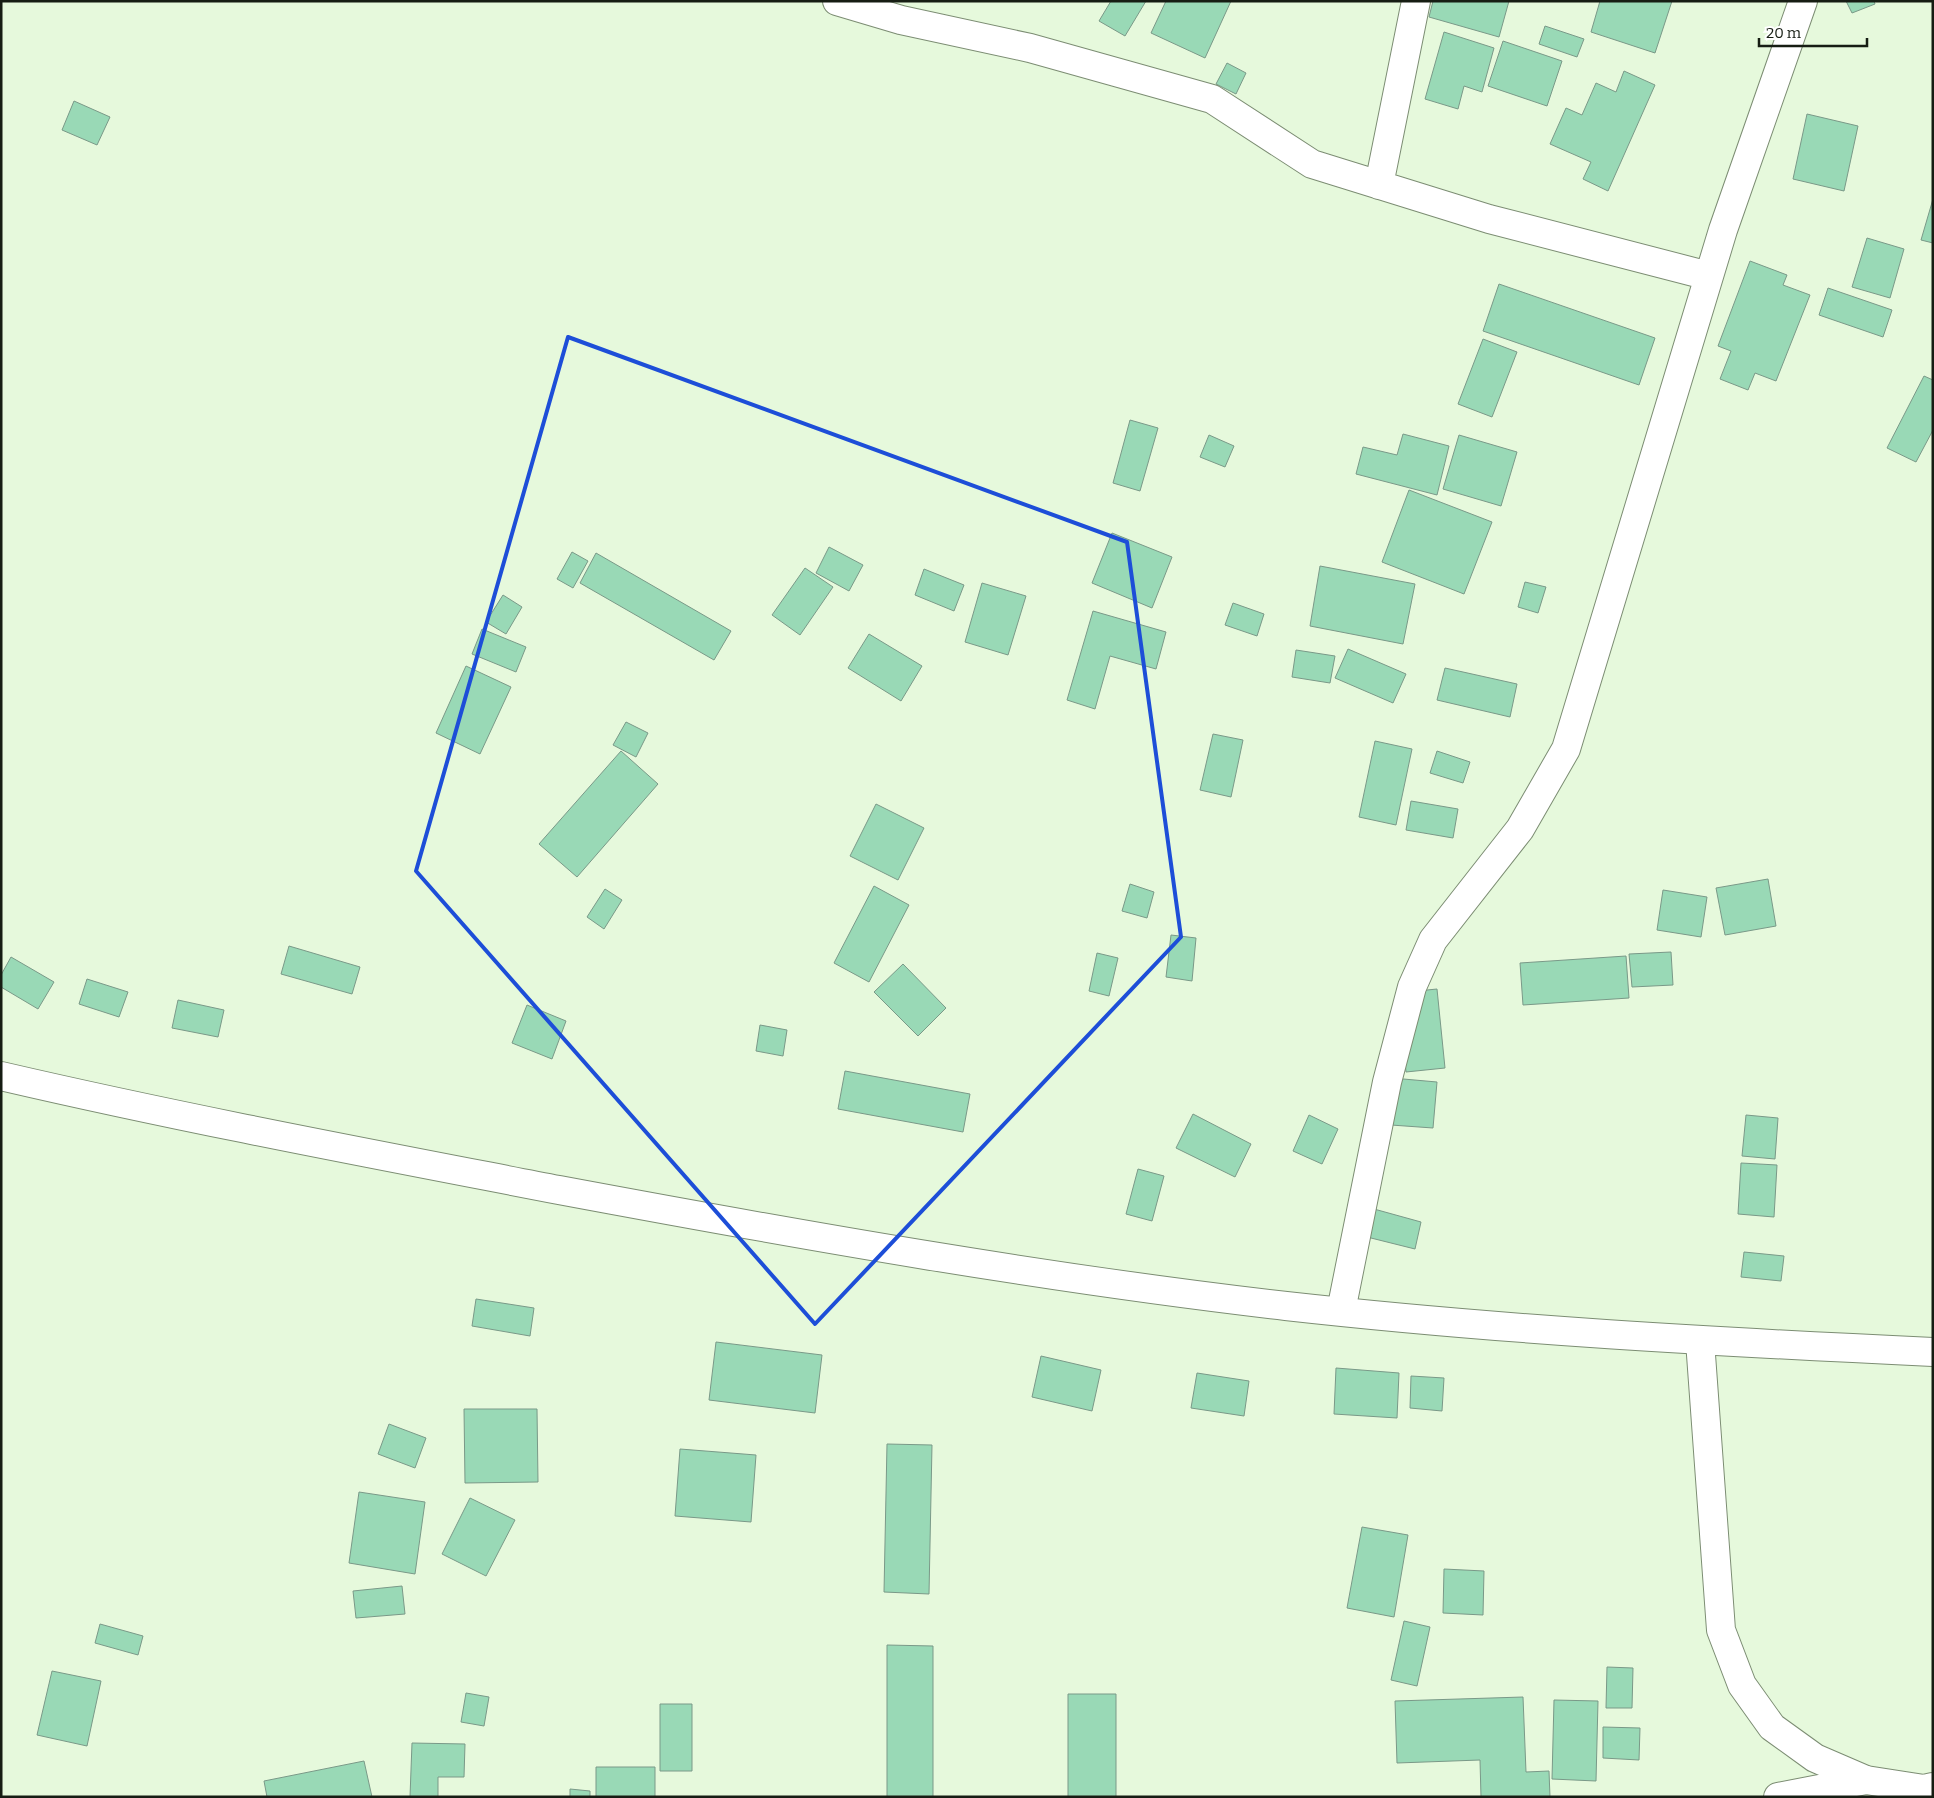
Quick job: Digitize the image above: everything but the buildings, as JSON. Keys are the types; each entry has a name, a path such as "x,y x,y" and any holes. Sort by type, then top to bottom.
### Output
{"main road":[{"path":"838,1 901,20 1030,48 1212,99 1312,164 1489,219 1709,276"},
{"path":"1379,185 1416,1"},
{"path":"1341,1311 1387,1082 1412,987 1433,940 1520,829 1566,749 1722,230 1803,1"},
{"path":"1,1076 338,1148 679,1212 1020,1270 1284,1305 1536,1330 1700,1341 1933,1352"},
{"path":"1700,1341 1720,1630 1742,1685 1772,1727 1815,1758 1866,1780 1924,1789 1933,1788"},
{"path":"1778,1797 1866,1780"}],"highlighted area":[{"path":"568,337 1127,542 1181,937 815,1324 416,871"}]}
